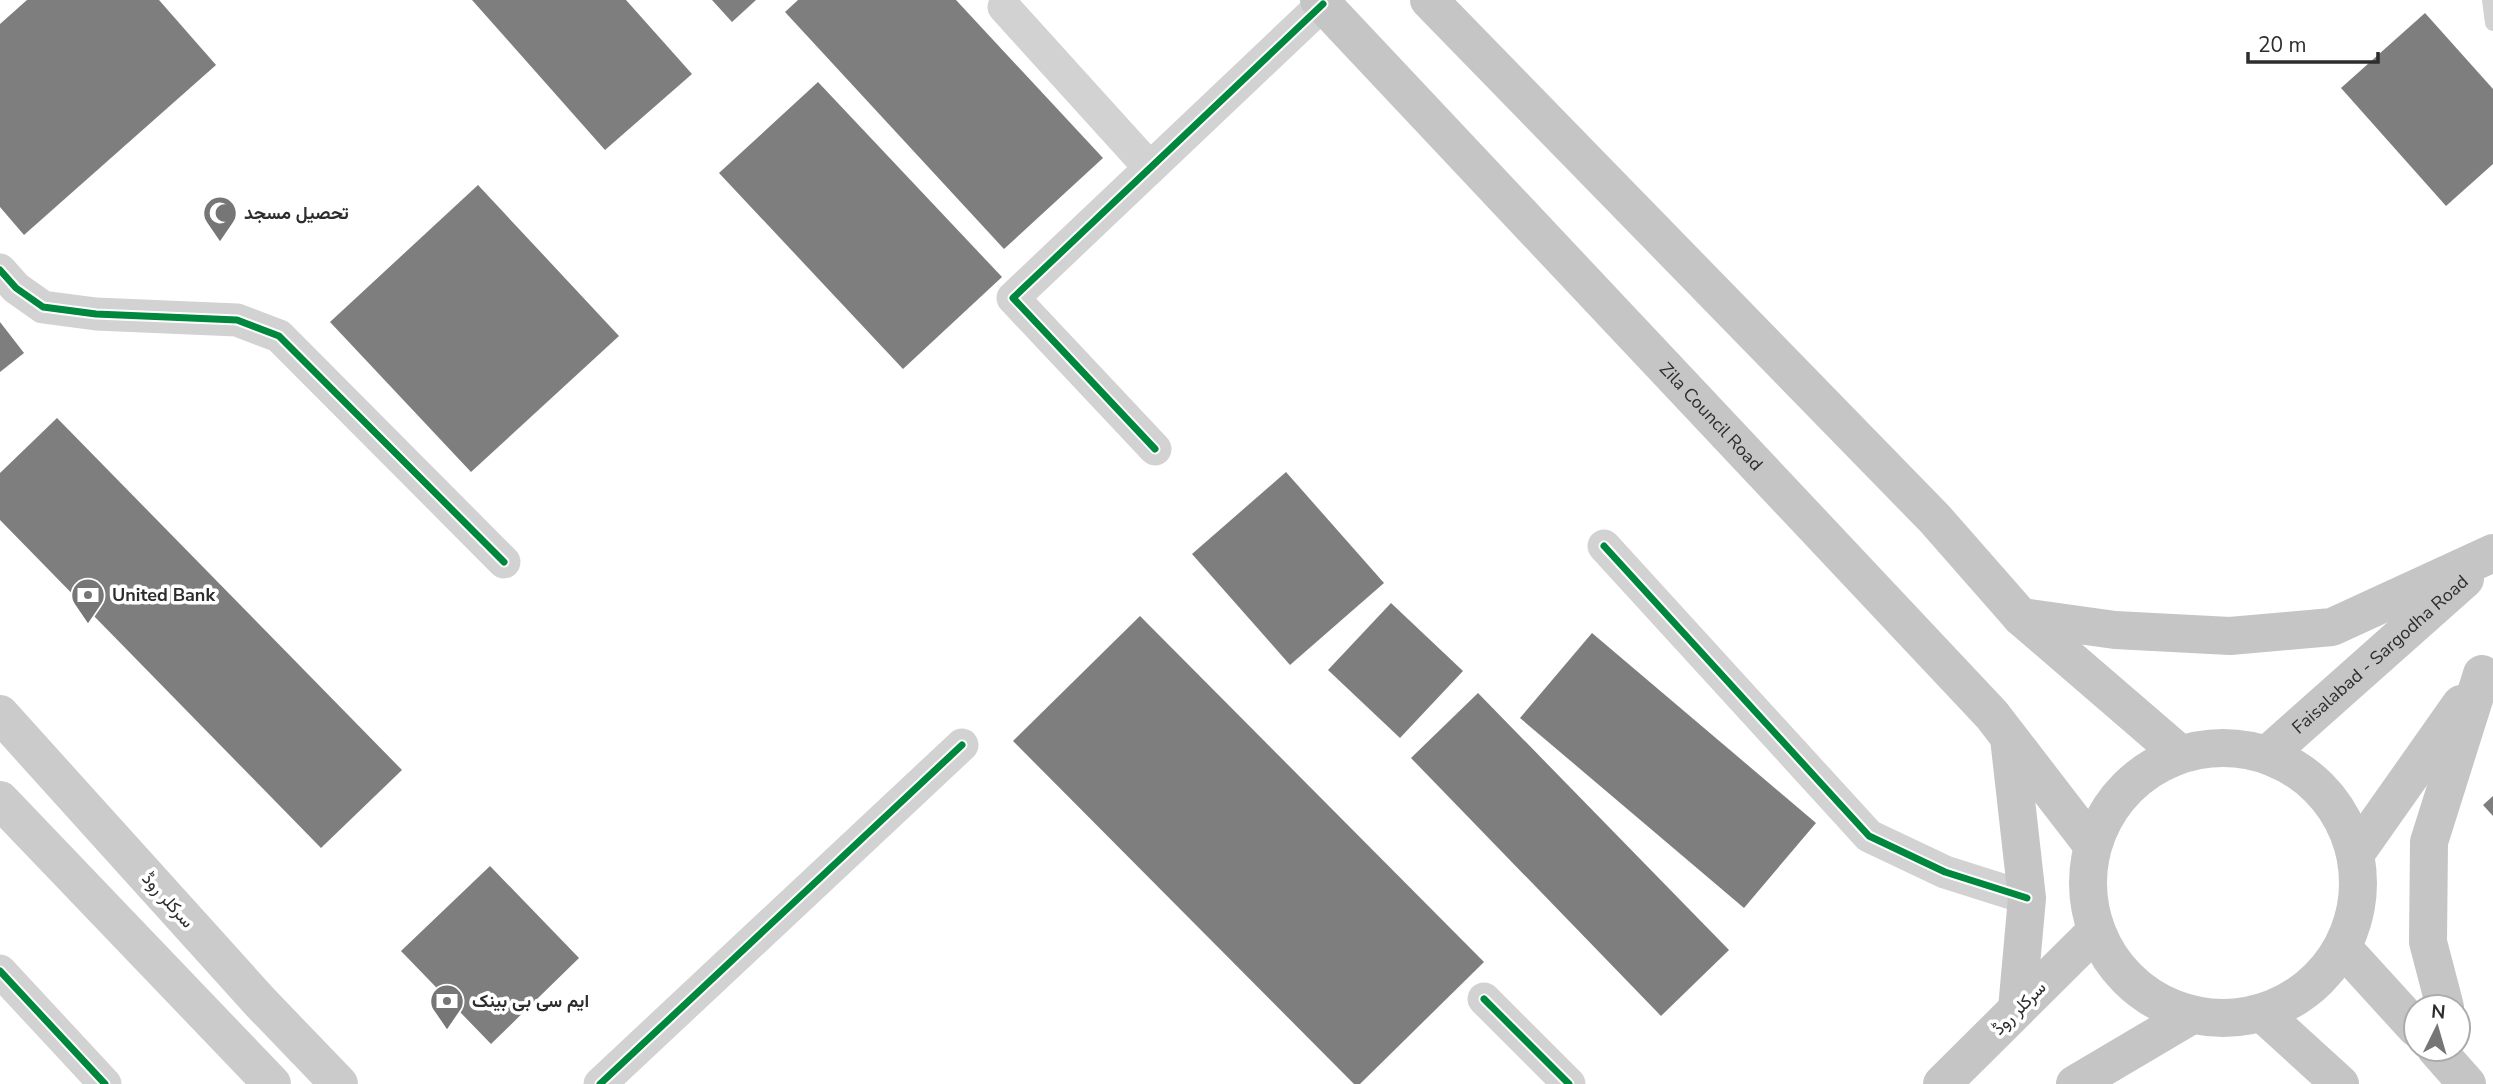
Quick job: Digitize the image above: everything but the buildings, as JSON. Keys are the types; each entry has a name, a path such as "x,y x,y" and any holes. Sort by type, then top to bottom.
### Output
{"main road":[{"path":"1429,0 1935,519 2021,617 2180,754"},
{"name":"Zila Council Road","path":"1321,2 1983,705 2092,845"},
{"path":"2021,617 2115,630 2230,636 2333,627 2493,554"},
{"name":"Faisalabad - Sargodha Road","path":"2268,754 2493,554"},
{"path":"2356,853 2488,669"},
{"path":"2441,993 2428,942 2429,842 2488,669"},
{"name":"سرکلر روڈ","path":"0,714 261,1003 339,1084"},
{"path":"2009,738 2027,898 2017,1009"},
{"path":"2224,747 2268,754 2308,776 2338,810 2356,853 2358,901 2343,948 2309,988 2262,1013 2227,1018 2192,1015 2151,998 2118,969 2096,931 2087,889 2092,845 2111,806 2141,774 2180,754 2224,747"},
{"path":"0,800 272,1084"},
{"name":"سرکلر روڈ","path":"1942,1084 2096,931"},
{"path":"2343,948 2402,1013"},
{"path":"2262,1013 2340,1084"},
{"path":"2075,1084 2192,1015"},
{"path":"2448,1063 2467,1084"},
{"path":"2469,1063 2483,1084"}],"street":[{"path":"1155,449 1013,298 1321,2"},
{"path":"1003,7 1150,168"},
{"path":"0,270 16,288 43,307 96,314 237,320 279,336 505,562"},
{"path":"1604,546 1869,836 1945,872 2027,898"},
{"path":"600,1084 962,745"},
{"path":"0,971 105,1084"},
{"path":"1484,999 1569,1084"}],"lane":[{"path":"2490,0 2493,23"}],"cycle path":[{"path":"1155,449 1013,298 1323,4"},
{"path":"0,270 16,288 43,307 96,314 237,320 279,336 504,562"},
{"path":"1604,546 1869,836 1945,872 2027,898"},
{"path":"600,1084 962,745"},
{"path":"0,971 105,1084"},
{"path":"1484,999 1569,1084"}],"place":[{"name":"تحصیل مسجد","path":"220,243"},
{"name":"United Bank","path":"88,625"},
{"name":"ایم سی بی بینک","path":"447,1031"}]}
